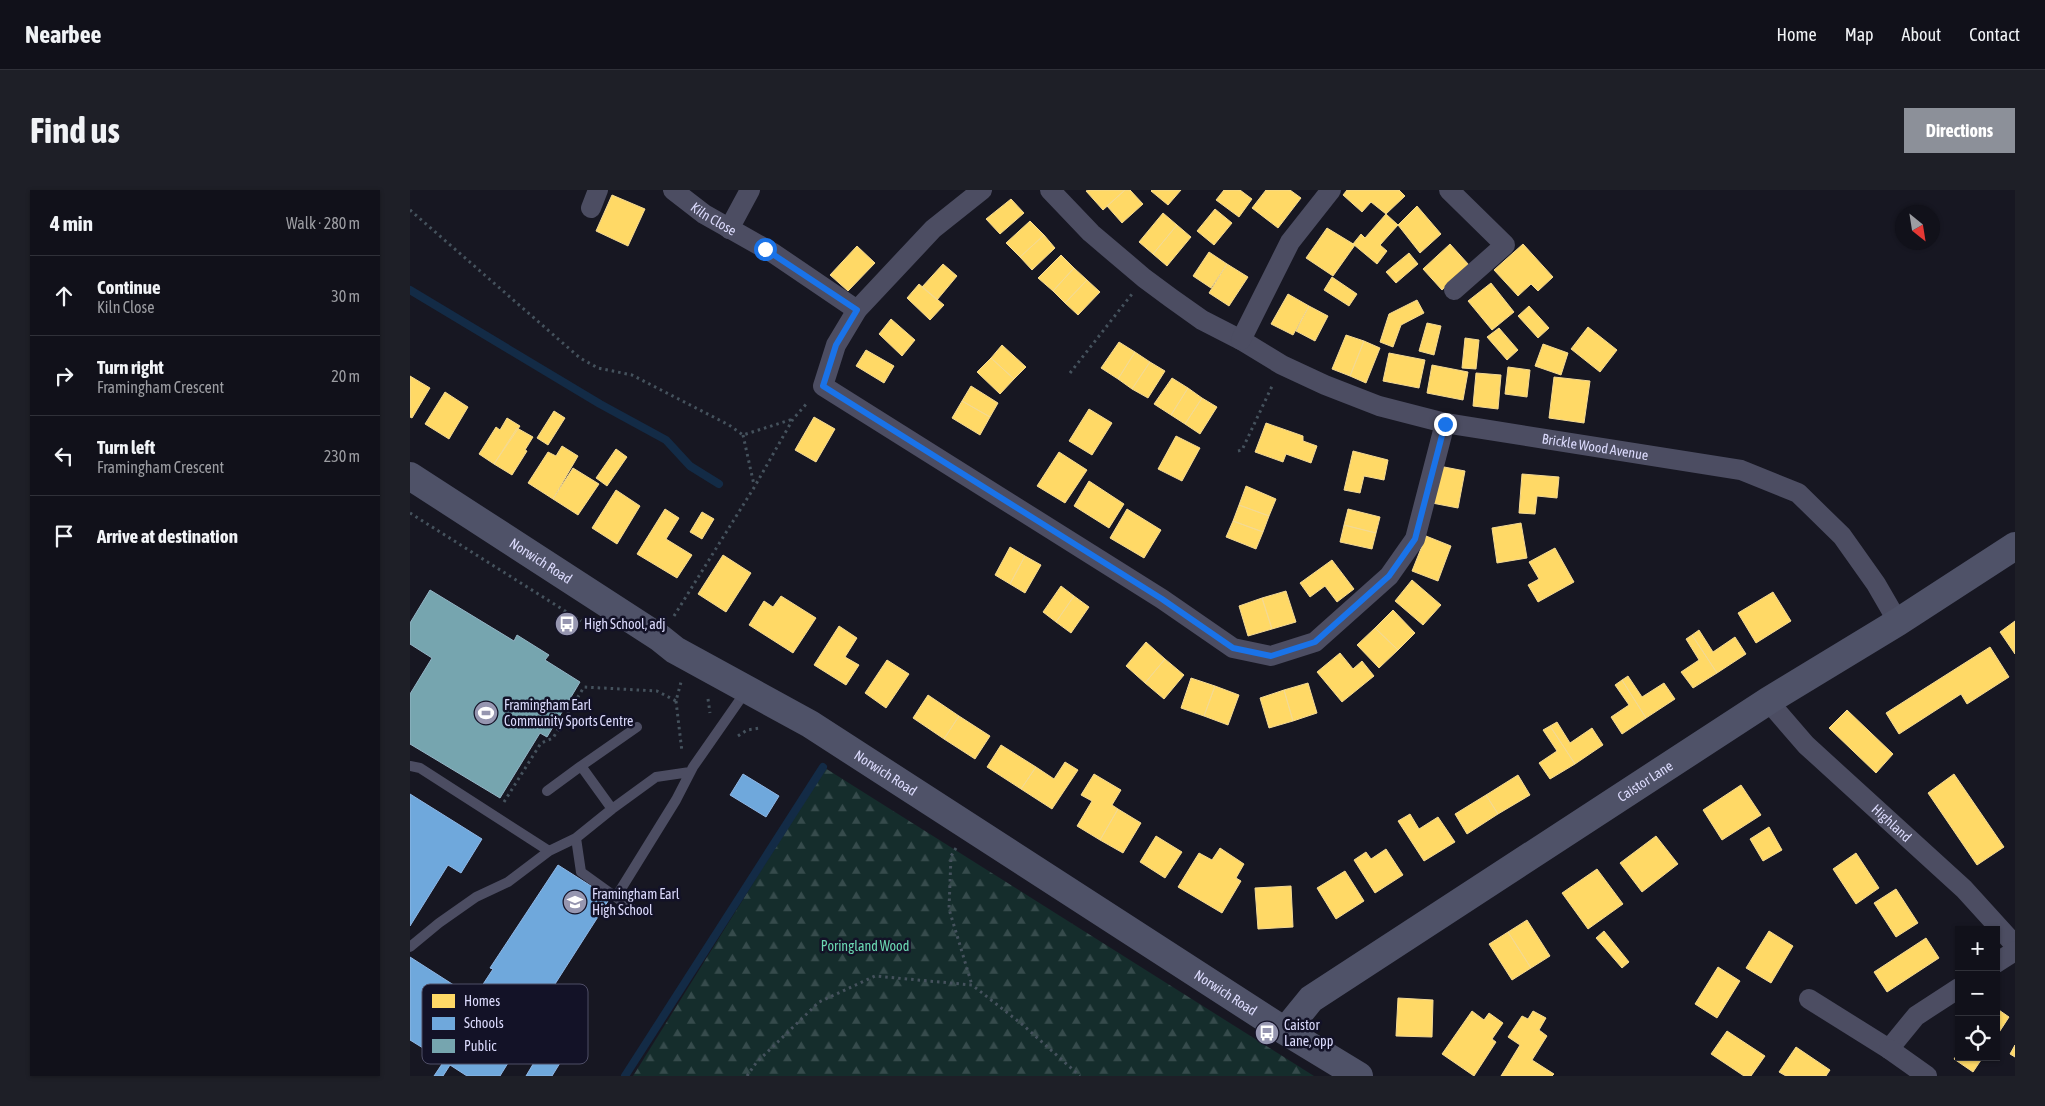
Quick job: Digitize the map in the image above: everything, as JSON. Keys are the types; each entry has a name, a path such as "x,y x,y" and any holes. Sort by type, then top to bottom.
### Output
{"main road":[{"name":"Norwich Road","path":"410,476 660,638 675,650 810,724 1285,1031 1359,1076"},
{"name":"Caistor Lane","path":"1285,1031 1311,999 1768,701 1898,622 2015,546"}],"street":[{"name":"Kiln Close","path":"673,190 704,214 773,253 857,310"},
{"path":"730,229 750,190"},
{"path":"982,190 934,229 857,310 836,345 823,386 1162,599 1233,648 1271,656 1315,642 1389,576 1415,539 1445,424"},
{"name":"Brickle Wood Avenue","path":"1050,190 1091,233 1144,278 1202,320 1241,340 1282,365 1325,385 1380,406 1445,424 1741,470 1798,493 1842,536 1876,584 1898,622"},
{"path":"1241,340 1290,242 1331,190"},
{"path":"1449,190 1505,245 1454,290"},
{"name":"Highland","path":"1768,701 1806,746 1964,889 2015,945"},
{"path":"2000,961 2015,951"},
{"path":"1889,1049 1916,1016 1955,991"},
{"path":"1810,999 1889,1049 1927,1076"}],"lane":[{"path":"616,897 676,800 690,772 747,691"},
{"path":"547,790 637,728"},
{"path":"410,766 420,768 549,851"},
{"path":"581,766 612,809"},
{"path":"410,947 476,897 508,882 549,851 576,838 656,777 690,772"},
{"path":"576,838 581,872 631,908"}],"path":[{"path":"410,210 580,358 598,368 632,375 729,425 743,435 755,486"},
{"path":"1070,373 1144,278"},
{"path":"1238,451 1242,450 1282,365"},
{"path":"660,638 755,486 793,418 823,386"},
{"path":"743,435 793,418"},
{"path":"410,513 528,587"},
{"path":"682,677 676,701 682,754"},
{"path":"495,817 541,743 553,738 584,687 657,691 676,701"},
{"path":"969,826 951,856 949,909 972,985"},
{"path":"747,1076 756,1063 819,1002 875,976 972,985 1023,1025 1080,1076"}],"green space":[{"name":"Poringland Wood","path":"825,768 1314,1076 633,1076"}],"building: Homes":[{"path":"1125,190 1103,210 1086,191"},
{"path":"1125,190 1130,190 1143,204 1122,223 1107,206"},
{"path":"1152,190 1181,190 1168,205"},
{"path":"1224,190 1240,190 1252,199 1239,217 1216,200"},
{"path":"1266,190 1290,190 1301,198 1278,228 1252,208"},
{"path":"1347,190 1399,190 1405,196 1386,214 1371,202 1362,212 1343,195"},
{"path":"612,195 645,209 628,246 596,231"},
{"path":"1011,199 1024,213 1000,234 986,219"},
{"path":"1417,206 1441,234 1420,253 1398,225"},
{"path":"1215,209 1232,223 1214,245 1197,231"},
{"path":"1163,213 1177,225 1153,254 1139,242"},
{"path":"1386,214 1398,225 1380,245 1387,251 1377,264 1353,244 1361,234 1365,238"},
{"path":"1030,221 1044,235 1020,257 1006,243"},
{"path":"1177,225 1191,237 1167,266 1153,254"},
{"path":"1327,228 1355,245 1333,276 1306,258"},
{"path":"1044,235 1055,248 1032,270 1020,257"},
{"path":"1450,244 1469,265 1442,290 1423,269"},
{"path":"1523,244 1553,277 1538,291 1531,284 1518,296 1494,270"},
{"path":"857,246 875,263 848,291 830,275"},
{"path":"1209,252 1227,264 1211,288 1193,276"},
{"path":"1409,253 1418,264 1396,283 1386,272"},
{"path":"1061,255 1074,268 1053,291 1038,278"},
{"path":"943,264 957,276 937,300 922,287"},
{"path":"1227,264 1248,277 1229,306 1209,293"},
{"path":"1074,268 1087,280 1065,303 1053,291"},
{"path":"1332,277 1357,294 1349,306 1324,290"},
{"path":"1087,280 1100,292 1078,315 1065,303"},
{"path":"1491,283 1514,312 1492,330 1468,301"},
{"path":"919,284 944,305 930,320 907,298"},
{"path":"1288,294 1309,306 1293,335 1271,324"},
{"path":"1417,300 1424,313 1401,325 1393,347 1380,342 1389,314"},
{"path":"1309,306 1328,316 1315,341 1296,331"},
{"path":"1529,306 1549,328 1538,338 1518,316"},
{"path":"891,319 915,340 902,356 879,334"},
{"path":"1427,323 1441,326 1434,355 1419,351"},
{"path":"1588,327 1617,350 1600,372 1571,349"},
{"path":"1499,328 1518,350 1507,360 1487,337"},
{"path":"1346,335 1364,341 1350,376 1332,369"},
{"path":"1465,338 1479,340 1476,369 1462,368"},
{"path":"1364,341 1380,348 1366,383 1350,376"},
{"path":"1119,342 1135,352 1118,379 1101,368"},
{"path":"1543,344 1568,353 1561,375 1535,366"},
{"path":"1002,345 1026,367 1014,379 991,358"},
{"path":"866,350 894,366 884,383 856,366"},
{"path":"1135,352 1150,362 1132,389 1118,379"},
{"path":"1389,353 1425,360 1419,388 1383,381"},
{"path":"991,358 1014,379 1000,394 977,372"},
{"path":"1150,362 1165,371 1148,398 1132,389"},
{"path":"1432,365 1468,372 1463,400 1427,393"},
{"path":"1508,367 1530,370 1527,397 1505,394"},
{"path":"1476,373 1501,375 1498,409 1473,406"},
{"path":"410,376 430,388 412,418 410,417"},
{"path":"1554,377 1590,381 1584,423 1549,418"},
{"path":"1172,378 1188,388 1171,415 1154,404"},
{"path":"971,386 998,403 990,417 962,401"},
{"path":"1188,388 1202,398 1185,424 1171,415"},
{"path":"445,392 468,407 449,439 425,424"},
{"path":"1202,398 1217,407 1200,434 1185,424"},
{"path":"962,401 990,417 980,435 952,418"},
{"path":"1089,409 1112,423 1092,455 1069,441"},
{"path":"554,411 565,418 548,445 537,438"},
{"path":"814,417 835,429 816,462 795,450"},
{"path":"507,418 520,426 494,464 479,454 496,427 500,430"},
{"path":"1266,423 1303,436 1303,441 1317,446 1311,463 1286,454 1283,462 1255,452"},
{"path":"517,428 533,437 525,450 527,451 512,475 494,464"},
{"path":"1176,436 1200,448 1182,481 1158,469"},
{"path":"562,446 578,456 553,499 528,483 548,452 556,456"},
{"path":"616,449 627,457 607,486 596,478"},
{"path":"1353,451 1388,460 1384,480 1364,476 1360,493 1344,490"},
{"path":"1059,452 1087,470 1065,503 1037,486"},
{"path":"1439,466 1465,471 1458,508 1432,503"},
{"path":"573,468 599,484 578,515 553,499"},
{"path":"1522,474 1559,477 1557,498 1537,496 1535,514 1519,513"},
{"path":"1089,481 1124,504 1109,528 1074,506"},
{"path":"1246,486 1276,499 1269,516 1239,505"},
{"path":"616,490 640,506 617,544 592,528"},
{"path":"1239,505 1269,516 1263,532 1233,521"},
{"path":"665,509 679,518 666,539 692,555 677,578 637,554"},
{"path":"1127,509 1161,530 1144,558 1110,538"},
{"path":"1348,509 1380,517 1376,533 1344,525"},
{"path":"702,512 714,519 702,539 690,532"},
{"path":"1233,521 1263,532 1256,549 1226,537"},
{"path":"1521,523 1527,558 1497,563 1492,528"},
{"path":"1344,525 1376,533 1372,549 1340,542"},
{"path":"1426,536 1451,546 1438,581 1412,571"},
{"path":"1010,547 1025,556 1010,584 995,575"},
{"path":"1555,548 1574,582 1538,602 1528,585 1539,579 1529,562"},
{"path":"723,555 751,573 726,612 698,594"},
{"path":"1025,556 1041,565 1025,593 1010,584"},
{"path":"1332,560 1354,589 1337,602 1325,586 1310,597 1300,583"},
{"path":"1412,580 1441,605 1423,625 1395,601"},
{"path":"1061,586 1074,596 1056,622 1043,612"},
{"path":"1286,591 1296,622 1272,629 1262,598"},
{"path":"1773,592 1791,621 1756,643 1738,613"},
{"path":"781,596 816,618 793,653 749,625 764,601 773,607"},
{"path":"1074,596 1089,607 1071,633 1056,622"},
{"path":"1262,598 1272,629 1248,636 1239,606"},
{"path":"1393,610 1415,633 1398,650 1375,628"},
{"path":"2015,621 2015,654 2000,632"},
{"path":"839,626 857,638 845,657 859,665 846,685 814,665"},
{"path":"1375,628 1398,650 1379,668 1357,645"},
{"path":"1699,630 1713,652 1735,637 1746,654 1717,673 1692,635"},
{"path":"1692,635 1717,673 1693,688 1681,672 1699,660 1686,639"},
{"path":"1146,642 1165,659 1145,683 1126,666"},
{"path":"1990,647 2009,677 1967,704 1961,694 1899,734 1886,713"},
{"path":"1340,653 1353,669 1362,661 1374,676 1342,702 1317,672"},
{"path":"1165,659 1184,675 1164,699 1145,683"},
{"path":"887,660 909,674 886,708 865,693"},
{"path":"1628,676 1642,697 1664,683 1675,699 1646,718 1622,680"},
{"path":"1191,678 1215,686 1204,716 1181,708"},
{"path":"1622,680 1646,718 1622,734 1611,717 1629,705 1615,685"},
{"path":"1308,683 1317,713 1293,721 1284,690"},
{"path":"1215,686 1239,695 1228,725 1204,716"},
{"path":"1284,690 1293,721 1269,728 1260,698"},
{"path":"928,695 959,716 944,739 913,718"},
{"path":"1847,710 1893,754 1876,773 1829,728"},
{"path":"959,716 990,736 975,759 944,739"},
{"path":"1557,722 1570,743 1592,728 1603,745 1575,764 1550,726"},
{"path":"1550,726 1575,764 1550,779 1539,763 1557,751 1543,730"},
{"path":"1001,745 1036,767 1021,789 987,767"},
{"path":"1065,762 1078,770 1052,809 1021,789 1036,767 1054,779"},
{"path":"1094,774 1121,790 1112,805 1118,809 1100,840 1077,826 1092,801 1081,795"},
{"path":"1954,774 2004,847 1977,865 1928,793"},
{"path":"1518,775 1530,795 1498,814 1486,795"},
{"path":"1741,785 1761,815 1722,840 1703,810"},
{"path":"1486,795 1498,814 1467,834 1455,814"},
{"path":"1118,809 1141,823 1123,853 1100,840"},
{"path":"1410,814 1419,829 1438,817 1455,842 1424,861 1398,821"},
{"path":"1769,827 1782,850 1763,861 1750,839"},
{"path":"1156,836 1182,852 1165,878 1140,862"},
{"path":"1656,836 1678,864 1642,892 1620,863"},
{"path":"1220,848 1244,864 1236,878 1241,881 1222,913 1178,887 1199,853 1212,860"},
{"path":"1386,849 1403,875 1375,893 1354,860 1366,852 1371,859"},
{"path":"1856,853 1879,888 1856,904 1833,869"},
{"path":"1597,869 1623,904 1588,929 1562,893"},
{"path":"1345,871 1364,901 1336,919 1317,888"},
{"path":"1291,886 1293,927 1258,929 1255,888"},
{"path":"1896,889 1918,923 1896,937 1874,903"},
{"path":"1527,920 1550,956 1531,968 1508,932"},
{"path":"1604,931 1629,962 1622,968 1596,938"},
{"path":"1769,931 1793,946 1771,983 1746,968"},
{"path":"1508,932 1531,968 1512,980 1489,944"},
{"path":"1926,938 1939,958 1887,992 1874,972"},
{"path":"1718,967 1740,981 1717,1018 1695,1004"},
{"path":"1398,998 1433,1000 1432,1037 1396,1036"},
{"path":"1472,1011 1484,1020 1489,1013 1503,1023 1492,1039 1496,1042 1474,1076 1442,1054"},
{"path":"1533,1011 1546,1018 1539,1030 1547,1036 1532,1060 1554,1074 1552,1076 1501,1076 1520,1045 1508,1037 1522,1016 1528,1019"},
{"path":"2000,1011 2009,1017 2000,1031"},
{"path":"1727,1031 1765,1056 1751,1076 1744,1076 1711,1054"},
{"path":"2015,1045 2015,1057 2010,1054"},
{"path":"1796,1047 1830,1070 1826,1076 1786,1076 1779,1072"},
{"path":"1957,1061 1980,1061 1973,1072"}],"building: Schools":[{"path":"743,774 779,796 766,817 730,795"},
{"path":"410,794 482,839 461,873 448,865 410,926"},
{"path":"558,865 610,898 555,984 483,984 493,969 490,968"},
{"path":"410,957 452,984 422,984 422,1047 410,1040"},
{"path":"442,1064 507,1064 500,1076 467,1076 450,1065 443,1076 434,1076"},
{"path":"533,1064 559,1064 552,1076 526,1076"}],"building: Public":[{"name":"Framingham Earl Community Sports Centre","path":"430,590 514,641 517,635 549,655 545,660 580,682 547,737 540,733 500,798 410,744 410,694 432,658 410,644 410,623"}],"waterway":[{"path":"410,290 600,404 666,440 690,466 719,484"},
{"path":"625,1076 823,767"}],"place":[{"name":"High School, adj","path":"567,624"},
{"name":"Framingham Earl Community Sports Centre","path":"486,713"},
{"name":"Framingham Earl High School","path":"575,902"},
{"name":"Caistor Lane, opp","path":"1267,1033"}],"route":[{"path":"765,249 857,310 836,345 823,386 1162,599 1233,648 1271,656 1315,642 1389,576 1415,539 1445,424"}]}
